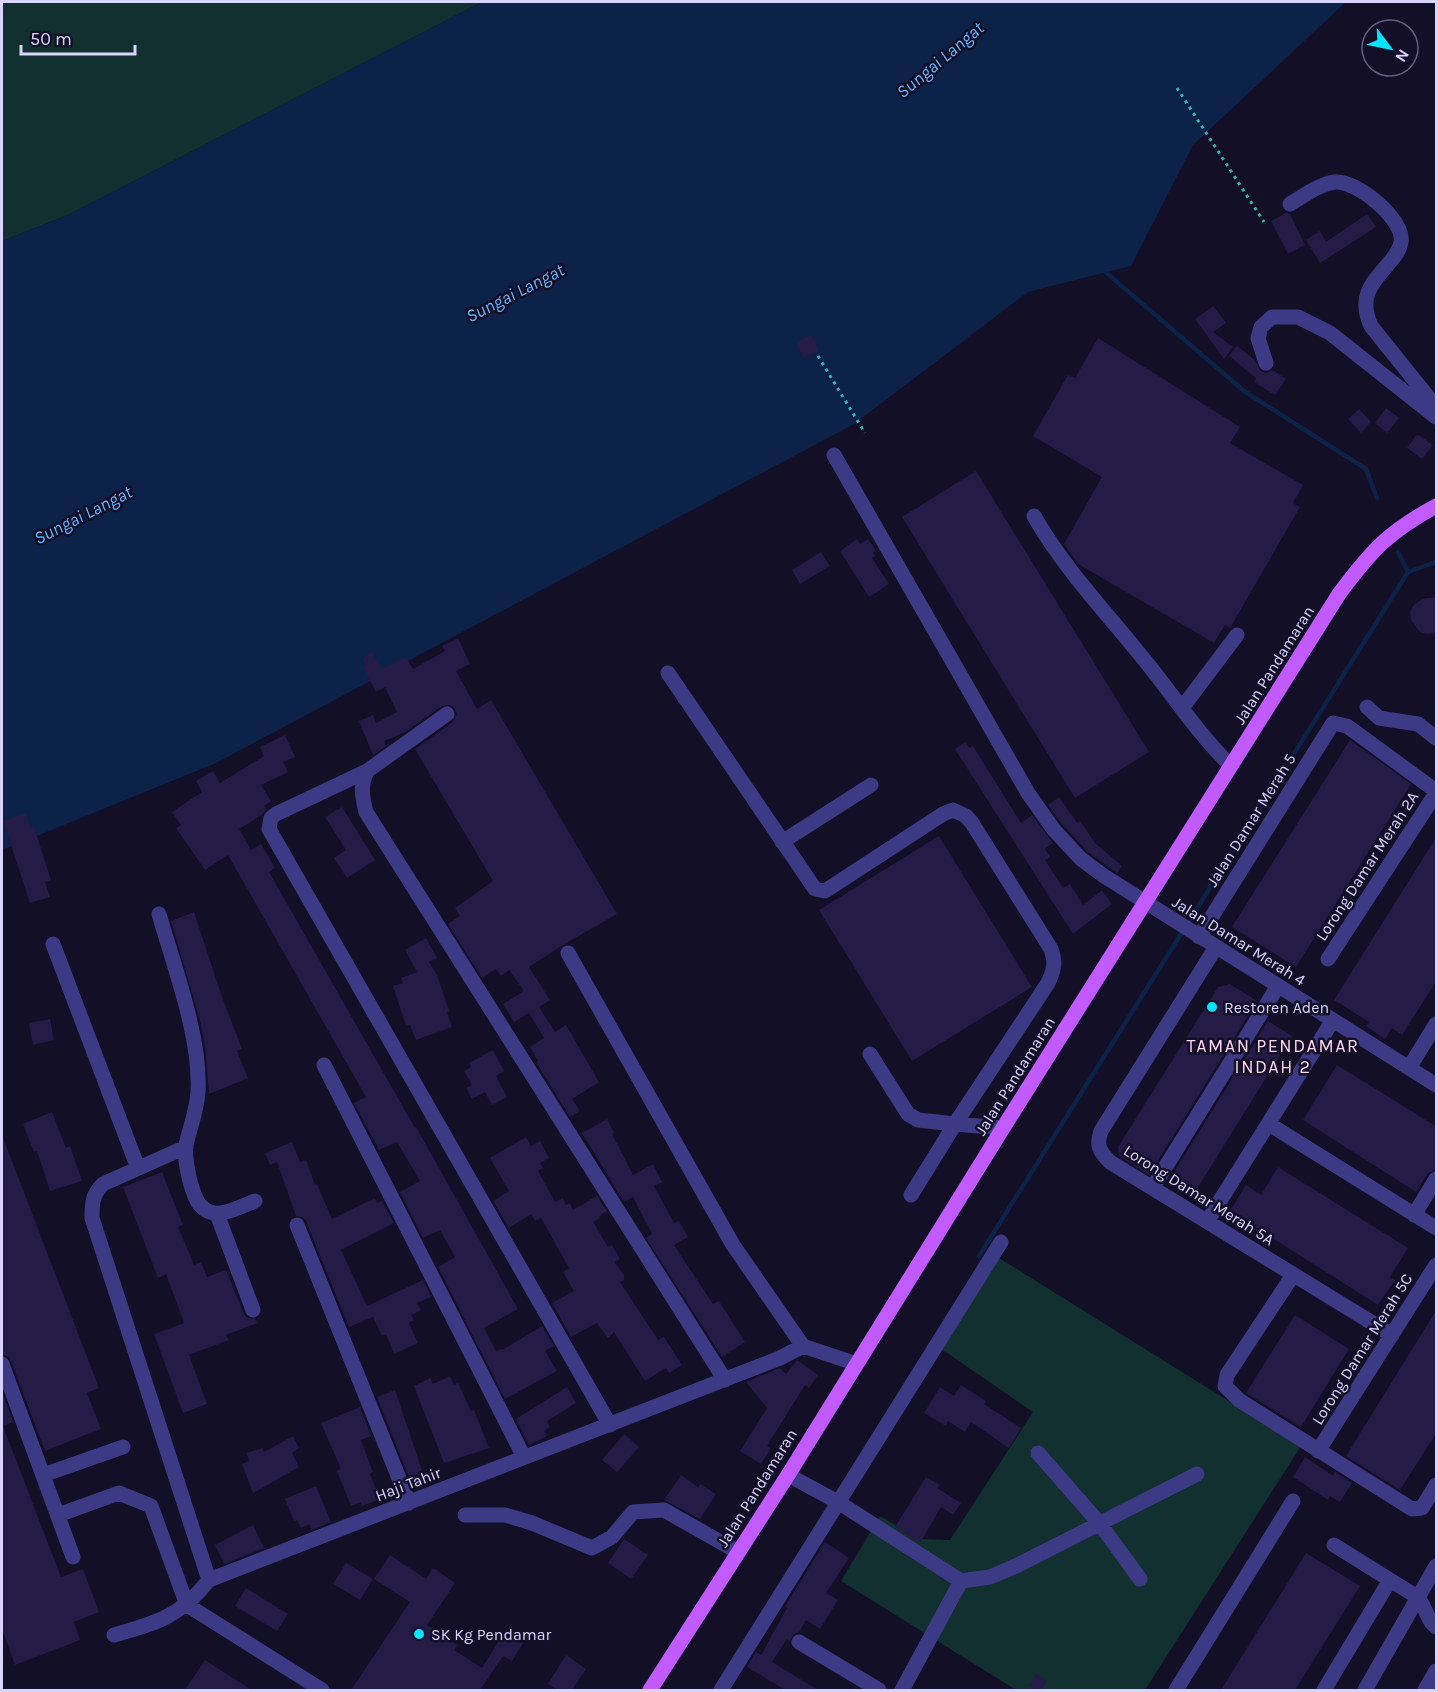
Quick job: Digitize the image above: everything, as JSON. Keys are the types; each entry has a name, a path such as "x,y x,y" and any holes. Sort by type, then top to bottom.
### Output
{"main road":[{"name":"Jalan Pandamaran","path":"650,1690 788,1475 1339,594 1374,549 1392,533 1437,506"}],"street":[{"path":"1290,204 1322,185 1336,182 1350,183 1394,220 1402,235 1401,245 1398,252 1371,284 1365,312 1371,326 1437,407"},
{"path":"1266,363 1258,338 1261,327 1272,317 1298,316 1330,333 1437,417"},
{"name":"Jalan Damar Merah 4","path":"834,454 1028,793 1054,830 1081,859 1145,903 1437,1085"},
{"path":"1034,516 1051,546 1212,748 1231,766"},
{"path":"1182,708 1237,635"},
{"path":"668,673 815,889 825,891 943,814 953,810 972,823 1051,949 1055,961 1048,983 954,1124 911,1195"},
{"path":"1367,707 1379,718 1418,724 1437,738"},
{"path":"447,714 367,771 276,813 271,818 269,829 610,1425"},
{"name":"Jalan Damar Merah 5","path":"1189,930 1333,723 1347,726 1437,792"},
{"path":"367,771 362,782 361,795 366,812 725,1380"},
{"path":"782,842 871,784"},
{"name":"Lorong Damar Merah 2A","path":"1328,960 1437,792"},
{"path":"159,914 191,1028 198,1064 198,1093 194,1120 186,1147 187,1173 196,1199 207,1212 217,1215 255,1201"},
{"path":"53,944 138,1168"},
{"name":"Lorong Damar Merah 5A","path":"1216,947 1101,1131 1097,1143 1100,1152 1110,1162 1208,1220 1392,1335"},
{"path":"568,953 733,1245 803,1346 857,1364"},
{"path":"1153,1187 1278,986"},
{"path":"1208,1220 1333,1020"},
{"path":"1409,1068 1437,1024"},
{"path":"870,1054 909,1114 918,1120 1003,1128"},
{"path":"324,1065 524,1457"},
{"path":"1269,1124 1437,1228"},
{"path":"186,1147 103,1184 95,1192 92,1218 209,1580"},
{"path":"1414,1215 1437,1179"},
{"path":"217,1215 253,1310"},
{"path":"297,1225 409,1503"},
{"path":"721,1690 1001,1242"},
{"name":"Lorong Damar Merah 5C","path":"1318,1451 1437,1265"},
{"path":"1293,1275 1227,1375 1226,1386 1239,1400 1412,1509 1422,1508 1437,1485"},
{"name":"Haji Tahir","path":"114,1635 166,1618 187,1605 209,1580 725,1380 780,1358 803,1346"},
{"path":"2,1364 73,1557"},
{"path":"42,1475 123,1447"},
{"path":"1038,1453 1101,1524 1140,1579"},
{"path":"788,1475 838,1502 961,1581 975,1581 998,1574 1197,1474"},
{"path":"58,1515 119,1492 151,1506 187,1605 322,1690"},
{"path":"1176,1690 1293,1502"},
{"path":"465,1515 505,1515 532,1522 592,1548 612,1537 633,1512 664,1510 738,1552"},
{"path":"1334,1545 1419,1598 1431,1622 1437,1627"},
{"path":"1365,1690 1437,1566"},
{"path":"1324,1690 1390,1580"},
{"path":"902,1690 961,1581"},
{"path":"799,1642 879,1690"},
{"path":"1425,1690 1437,1671"}],"path":[{"path":"1177,88 1264,222"},
{"path":"818,356 864,433"}],"green space":[{"path":"4,2 482,2 68,215 2,241 2,4"},
{"path":"999,1258 1301,1446 1145,1690 1016,1690 841,1581 880,1516 920,1539 950,1540 1033,1412 940,1348"}],"water":[{"name":"Sungai Langat","path":"482,2 1346,2 1193,145 1131,266 1028,292 854,424 214,764 2,850 2,241 68,215"}],"building":[{"path":"1286,213 1290,214 1305,245 1288,254 1271,221"},
{"path":"1367,214 1376,227 1320,263 1306,240 1320,231 1326,242"},
{"path":"1213,306 1226,323 1213,332 1233,347 1224,359 1195,319"},
{"path":"812,335 819,351 803,358 796,342"},
{"path":"1098,338 1240,427 1230,443 1303,485 1293,503 1300,507 1230,628 1225,625 1214,643 1078,564 1064,544 1102,477 1033,436 1068,375 1075,378"},
{"path":"1237,346 1255,360 1260,371 1265,373 1273,370 1286,379 1275,395 1254,382 1256,378 1229,356"},
{"path":"1386,408 1399,418 1387,433 1375,423"},
{"path":"1359,409 1371,422 1361,433 1348,419"},
{"path":"1417,434 1433,445 1422,459 1407,448"},
{"path":"976,471 1149,752 1075,798 902,517"},
{"path":"857,539 860,544 868,539 876,551 872,558 889,584 869,597 840,551"},
{"path":"821,552 830,566 800,584 792,570"},
{"path":"1426,598 1437,598 1437,633 1420,632 1411,620 1410,613 1413,606"},
{"path":"458,638 470,664 456,671 477,709 491,700 617,914 529,967 550,1000 539,1007 555,1032 566,1025 599,1082 572,1099 580,1111 570,1117 536,1062 538,1061 530,1047 544,1038 529,1013 514,1022 503,1004 524,991 509,970 501,976 496,969 482,978 448,924 460,916 455,908 493,881 415,749 453,722 457,714 455,709 450,705 442,706 405,732 384,741 386,746 373,755 359,721 373,715 376,723 397,712 385,687 376,692 363,668 366,666 362,658 372,652 382,669 406,657 413,669 445,651 442,646"},
{"path":"285,735 295,757 283,762 288,772 261,785 271,801 264,806 266,809 262,815 239,829 251,850 261,844 275,868 269,872 518,1309 484,1328 496,1351 502,1350 542,1326 554,1346 545,1351 557,1371 505,1399 438,1267 455,1257 440,1230 423,1238 400,1192 420,1181 397,1142 379,1150 354,1103 366,1097 228,855 205,870 176,828 181,825 172,812 202,792 196,781 213,771 220,783 264,756 260,747"},
{"path":"1350,740 1411,784 1296,967 1232,927"},
{"path":"965,742 969,748 973,746 1021,823 1032,815 1053,843 1045,849 1050,857 1045,860 1063,888 1070,884 1083,905 1102,890 1112,904 1073,934 955,749"},
{"path":"1059,797 1077,823 1080,821 1095,843 1122,866 1117,873 1088,852 1062,824 1048,805"},
{"path":"342,807 375,860 347,878 334,858 346,850 325,817"},
{"path":"26,813 31,828 34,827 51,880 45,882 50,897 30,903 3,821"},
{"path":"939,836 1032,987 912,1061 819,910"},
{"path":"1437,836 1437,980 1402,1035 1392,1028 1385,1039 1366,1026 1369,1022 1334,1000"},
{"path":"194,912 242,1049 237,1051 248,1078 209,1094 201,1024 171,921"},
{"path":"426,938 437,958 429,962 437,975 452,1027 416,1040 410,1025 406,1026 393,986 403,983 401,978 417,972 405,950"},
{"path":"1230,984 1257,1001 1149,1175 1119,1156 1118,1147 1218,987"},
{"path":"50,1019 54,1040 33,1045 29,1023"},
{"path":"1268,1021 1292,1036 1195,1192 1171,1177"},
{"path":"493,1050 504,1071 496,1076 507,1097 492,1105 485,1092 472,1099 466,1088 472,1085 464,1071 471,1067 469,1063"},
{"path":"1337,1065 1437,1127 1437,1169 1428,1173 1416,1192 1303,1120"},
{"path":"52,1112 66,1148 70,1146 82,1181 50,1191 37,1151 34,1152 23,1124"},
{"path":"607,1119 633,1175 653,1164 662,1182 654,1186 674,1223 679,1221 688,1237 674,1245 713,1304 719,1301 745,1342 722,1357 646,1238 652,1234 633,1197 624,1202 582,1133"},
{"path":"2,1135 99,1388 87,1393 101,1429 45,1451 11,1361 8,1356 2,1355"},
{"path":"526,1137 531,1146 540,1141 549,1158 540,1163 543,1168 538,1171 555,1202 563,1198 566,1205 570,1203 573,1210 597,1196 607,1211 593,1222 608,1247 612,1245 620,1259 614,1262 624,1275 624,1280 620,1282 658,1340 664,1337 682,1365 669,1373 666,1368 645,1381 614,1332 608,1338 597,1323 571,1337 552,1303 574,1291 563,1272 569,1268 541,1218 535,1221 531,1214 509,1228 493,1201 509,1191 490,1158"},
{"path":"292,1142 300,1162 306,1160 315,1185 317,1184 332,1219 375,1198 377,1203 382,1201 394,1223 341,1250 367,1306 423,1280 431,1297 417,1303 421,1310 411,1315 414,1320 409,1323 418,1343 394,1354 386,1334 382,1336 373,1317 349,1327 306,1221 303,1217 296,1216 277,1162 270,1165 265,1153"},
{"path":"1278,1167 1408,1248 1390,1277 1395,1280 1378,1305 1230,1211 1246,1185 1261,1195"},
{"path":"162,1172 183,1225 178,1227 194,1265 201,1262 207,1277 226,1270 244,1314 247,1318 255,1319 257,1323 226,1335 229,1340 189,1355 207,1404 183,1413 154,1334 184,1323 166,1274 158,1278 123,1187"},
{"path":"1437,1309 1437,1432 1400,1490 1346,1456"},
{"path":"1295,1315 1349,1349 1301,1427 1246,1393"},
{"path":"797,1360 818,1375 809,1388 805,1385 767,1446 771,1448 761,1464 740,1451 767,1408 746,1382 780,1368 786,1374"},
{"path":"450,1376 454,1385 458,1383 471,1411 474,1410 489,1448 444,1463 414,1386 430,1378 433,1384"},
{"path":"961,1385 986,1401 984,1404 1021,1428 1009,1448 971,1422 965,1432 948,1421 946,1426 924,1413 940,1387 954,1396"},
{"path":"567,1387 576,1403 547,1421 550,1427 544,1431 547,1436 529,1445 516,1419"},
{"path":"395,1390 427,1485 414,1490 377,1397"},
{"path":"2,1391 13,1422 3,1426 61,1577 83,1569 99,1612 74,1622 80,1640 15,1665 2,1629"},
{"path":"360,1407 371,1436 361,1440 373,1472 370,1474 380,1499 362,1506 361,1502 351,1506 337,1471 341,1469 321,1423"},
{"path":"624,1434 639,1447 617,1472 602,1460"},
{"path":"293,1436 299,1448 292,1453 299,1467 253,1493 242,1464 249,1461 247,1453 262,1448 264,1452"},
{"path":"1305,1457 1333,1476 1335,1472 1352,1483 1340,1502 1330,1496 1328,1500 1293,1477"},
{"path":"681,1475 698,1487 700,1484 716,1494 700,1519 664,1500"},
{"path":"926,1477 940,1485 937,1488 961,1503 953,1515 941,1507 920,1543 895,1527"},
{"path":"316,1486 331,1522 311,1530 309,1524 301,1528 297,1520 294,1521 285,1499"},
{"path":"253,1525 264,1548 224,1564 215,1545"},
{"path":"624,1539 648,1555 631,1579 608,1563"},
{"path":"825,1542 849,1558 826,1593 838,1600 820,1629 806,1620 790,1641 787,1639 772,1662 818,1690 785,1690 747,1667 756,1652 761,1655 787,1608 785,1606"},
{"path":"1306,1553 1360,1586 1295,1690 1221,1690"},
{"path":"390,1555 426,1579 433,1568 455,1583 427,1625 457,1645 454,1650 482,1668 506,1629 525,1640 512,1661 503,1656 480,1690 351,1690 410,1602 374,1579"},
{"path":"346,1563 373,1579 360,1600 333,1584"},
{"path":"246,1588 288,1614 277,1631 235,1606"},
{"path":"566,1655 586,1669 572,1690 558,1690 548,1684"},
{"path":"205,1660 228,1675 252,1690 185,1690"},
{"path":"1036,1674 1047,1681 1041,1690 1028,1686"}],"waterway":[{"path":"1102,269 1244,391 1366,469 1377,498"},
{"path":"1398,552 1408,572"},
{"path":"979,1256 1408,572 1436,562"}],"place":[{"name":"Restoren Aden","path":"1212,1007"},
{"name":"SK Kg Pendamar","path":"419,1634"}],"district":[{"name":"TAMAN PENDAMAR INDAH 2","path":"1273,1056"}]}
